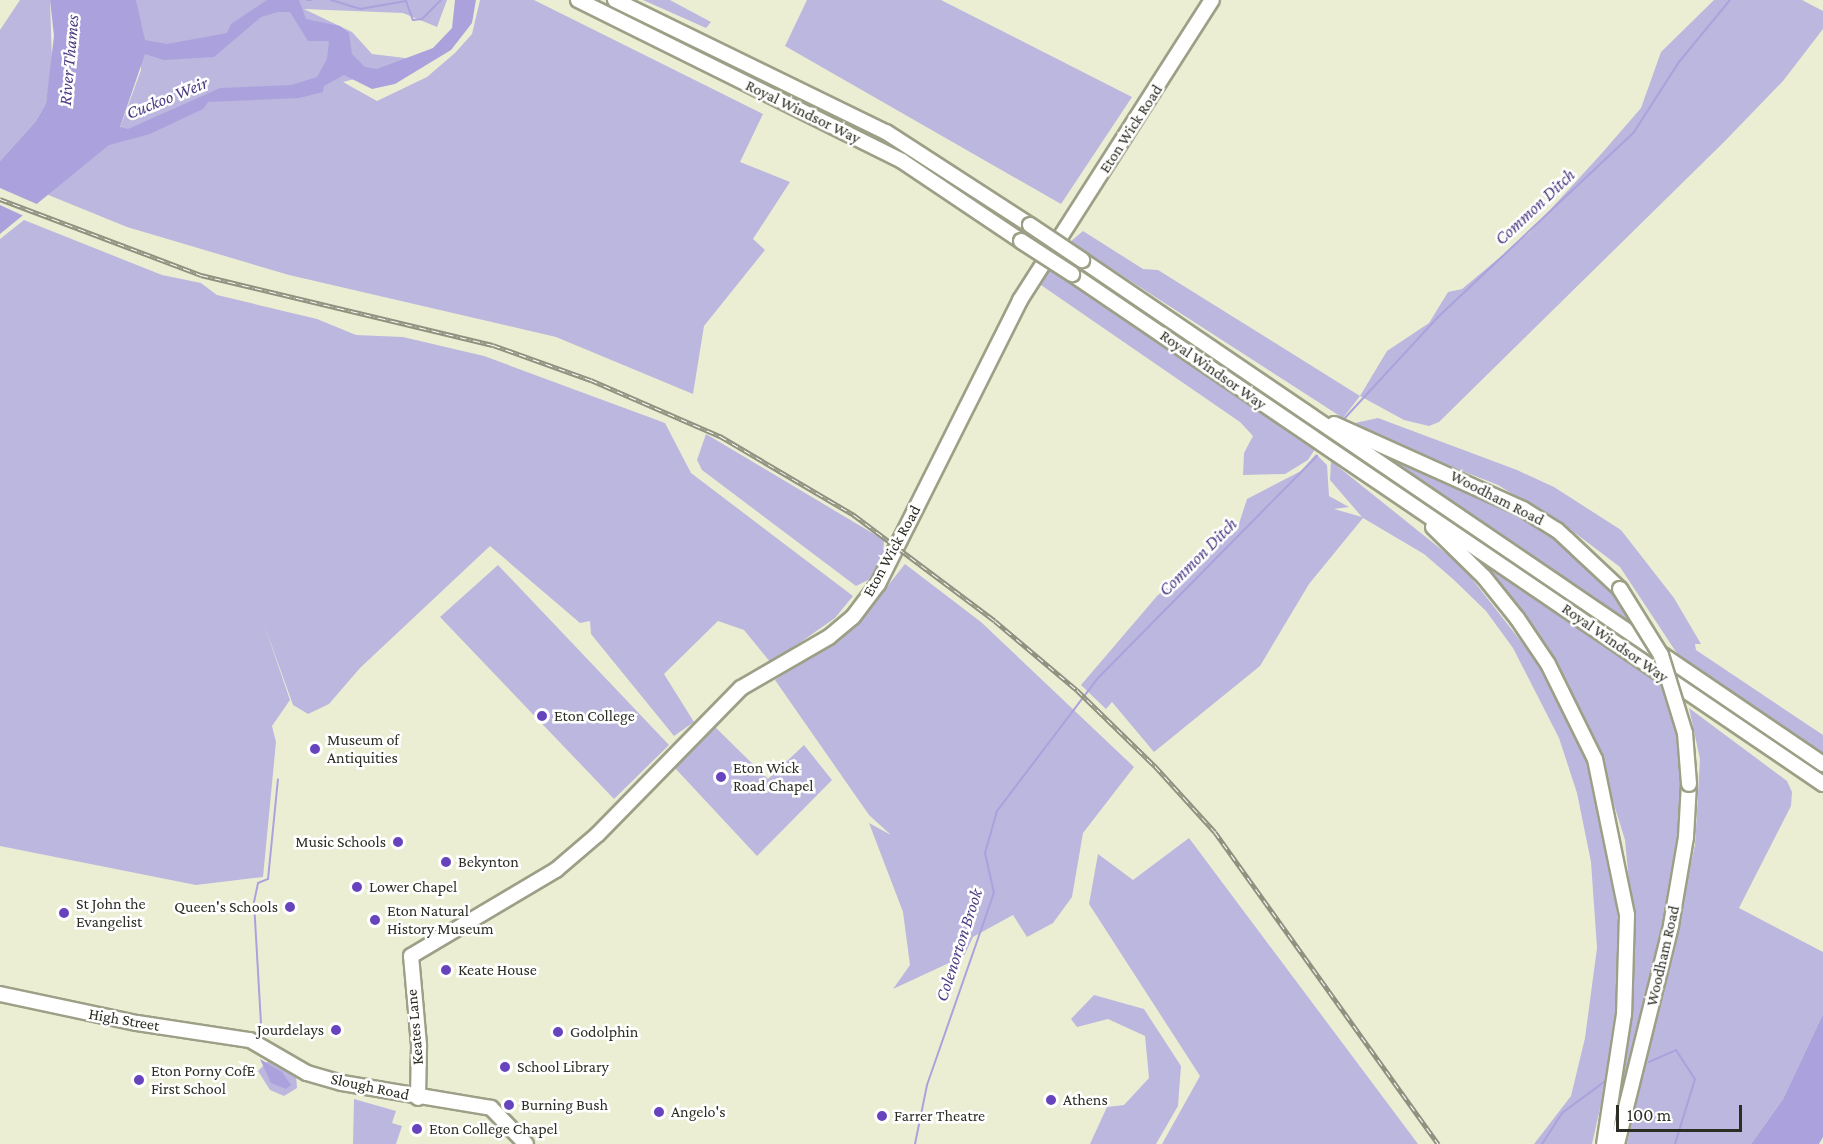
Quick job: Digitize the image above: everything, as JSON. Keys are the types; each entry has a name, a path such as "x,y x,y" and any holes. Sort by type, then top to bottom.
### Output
{"main road":[{"name":"Royal Windsor Way","path":"578,0 902,161 1304,433 1384,484 1823,784"},
{"name":"Royal Windsor Way","path":"615,0 886,132 1030,225 1315,416"},
{"name":"Eton Wick Road","path":"411,956 556,870 598,834 741,688 829,637 853,617 878,584 1020,300 1212,0"},
{"name":"Woodham Road","path":"1315,416 1360,444 1523,508 1557,530 1620,589 1661,655 1685,733 1689,784 1686,837 1671,925 1617,1144"},
{"name":"Royal Windsor Way","path":"1360,444 1823,764"},
{"name":"Woodham Road","path":"1384,484 1469,561 1517,618 1548,664 1595,759 1627,915 1624,1014 1604,1144"},
{"name":"Keates Lane","path":"411,956 420,1045 418,1098"},
{"name":"High Street","path":"0,994 137,1023 250,1040"},
{"name":"Slough Road","path":"250,1040 307,1072 342,1083 418,1098 491,1108 526,1144"}],"shaded area":[{"path":"20,0 50,0 52,61 46,103 36,121 0,161 0,30"},
{"path":"136,0 447,0 437,27 403,13 304,9 352,32 372,54 405,58 407,65 343,82 377,101 427,77 455,53 472,34 480,0 534,0 763,114 740,162 790,182 753,239 765,250 704,326 693,394 556,337 289,275 127,227 46,194 118,133 141,70"},
{"path":"643,0 670,0 711,22 706,28"},
{"path":"807,0 941,0 1132,97 1061,204 785,46"},
{"path":"1714,0 1802,0 1823,11 1823,29 1783,81 1439,422 1429,426 1404,420 1360,396 1387,351 1429,323 1448,292 1462,289 1529,233 1602,153 1641,108 1661,52"},
{"path":"24,220 162,275 201,283 217,295 317,319 356,335 403,337 484,356 665,423 691,473 853,596 835,618 771,663 744,630 718,621 664,674 694,722 674,736 591,634 590,621 580,623 490,546 360,668 329,704 308,714 293,705 264,624 290,700 272,726 276,742 263,877 196,885 0,846 0,239"},
{"path":"1083,231 1143,269 1158,270 1360,396 1343,418 1070,242"},
{"path":"1048,268 1315,449 1308,460 1285,474 1243,475 1244,453 1253,436 1240,422 1038,283"},
{"path":"1378,418 1517,470 1554,487 1621,530 1674,598 1701,644 1695,644 1696,650 1823,735 1823,757 1682,661 1620,567 1571,530 1498,485 1371,435 1355,423"},
{"path":"706,434 884,540 883,555 870,579 856,586 702,470 697,460"},
{"path":"1366,449 1507,502 1600,568 1649,637"},
{"path":"1316,454 1327,465 1329,496 1349,507 1334,509 1362,517 1330,480 1331,461 1462,566 1527,649 1574,720 1606,822 1620,938 1615,1042 1592,1144 1534,1144 1571,1096 1585,1038 1597,948 1591,862 1577,793 1559,738 1513,648 1486,611 1454,580 1424,554 1363,518 1309,584 1260,666 1154,752 1112,702 1106,709 1081,685 1157,596 1237,530 1247,499 1301,471"},
{"path":"1456,539 1564,614 1563,619 1667,684 1682,736 1686,767 1675,892 1613,1144 1609,1144 1627,1051 1635,945 1625,840 1593,737 1567,681 1520,611"},
{"path":"905,564 981,622 1134,767 1083,833 1072,897 1053,923 1027,937 1013,915 973,937 964,956 893,989 910,965 903,912 869,823 891,835 869,815 775,680 859,622"},
{"path":"498,565 669,745 614,799 440,617"},
{"path":"1689,708 1787,781 1792,792 1791,806 1739,908 1823,952 1823,1014 1783,1099 1751,1144 1627,1144 1695,845 1700,759"},
{"path":"713,725 768,779 804,745 832,780 757,856 674,767"},
{"path":"1189,838 1418,1144 1162,1144 1200,1076 1089,904 1098,854 1133,880"},
{"path":"1094,995 1144,1009 1181,1066 1178,1106 1156,1144 1090,1144 1107,1107 1124,1105 1149,1078 1145,1036 1108,1019 1077,1027 1071,1019"},
{"path":"269,1060 296,1075 297,1088 284,1096 270,1090 258,1071"},
{"path":"354,1099 396,1111 392,1123 402,1126 396,1144 353,1144"}],"water":[{"name":"River Thames","path":"50,0 136,0 145,40 167,44 227,33 231,24 267,0 299,0 306,19 340,26 349,33 352,54 365,67 377,69 433,48 452,28 455,0 476,0 472,23 451,50 395,84 372,89 344,75 324,86 323,92 299,98 208,102 203,109 150,134 109,145 0,234 0,161 36,121 46,103 54,36","holes":["278,12 290,12 308,41 329,41 327,59 317,77 291,85 220,88 128,129 120,127 145,54 164,60 214,57 261,17"]},
{"path":"1823,1014 1823,1137 1819,1144 1751,1144 1783,1099"},
{"path":"260,1059 282,1072 291,1085 286,1089 271,1083"}],"pier":[{"path":"0,188 39,205 26,217 0,205"}],"waterway":[{"path":"331,0 360,9 406,1 413,20 422,19 441,0"},
{"name":"Common Ditch","path":"1343,420 1438,317 1634,132 1679,62 1730,0"},
{"name":"Colenorton Brook","path":"915,1144 927,1085 994,893 985,853 997,811 1098,678 1317,456"},
{"path":"262,1041 254,902 258,883 268,879 278,779"},
{"path":"1649,1062 1676,1050 1695,1079 1675,1144"},
{"path":"1542,1144 1562,1113 1604,1082"}],"railway":[{"path":"0,199 201,275 493,345 591,380 720,436 854,515 995,621 1077,690 1155,766 1215,832 1438,1144"}],"place":[{"name":"Eton College","path":"542,716"},
{"name":"Museum of Antiquities","path":"315,749"},
{"name":"Eton Wick Road Chapel","path":"721,777"},
{"name":"Music Schools","path":"398,842"},
{"name":"Bekynton","path":"446,862"},
{"name":"Lower Chapel","path":"357,887"},
{"name":"Queen's Schools","path":"290,907"},
{"name":"St John the Evangelist","path":"64,913"},
{"name":"Eton Natural History Museum","path":"375,920"},
{"name":"Keate House","path":"446,970"},
{"name":"Jourdelays","path":"336,1030"},
{"name":"Godolphin","path":"558,1032"},
{"name":"School Library","path":"505,1067"},
{"name":"Eton Porny CofE First School","path":"139,1080"},
{"name":"Athens","path":"1051,1100"},
{"name":"Burning Bush","path":"509,1105"},
{"name":"Angelo's","path":"659,1112"},
{"name":"Farrer Theatre","path":"882,1116"},
{"name":"Eton College Chapel","path":"417,1129"}],"water label":[{"name":"Cuckoo Weir","path":"167,98"}]}
